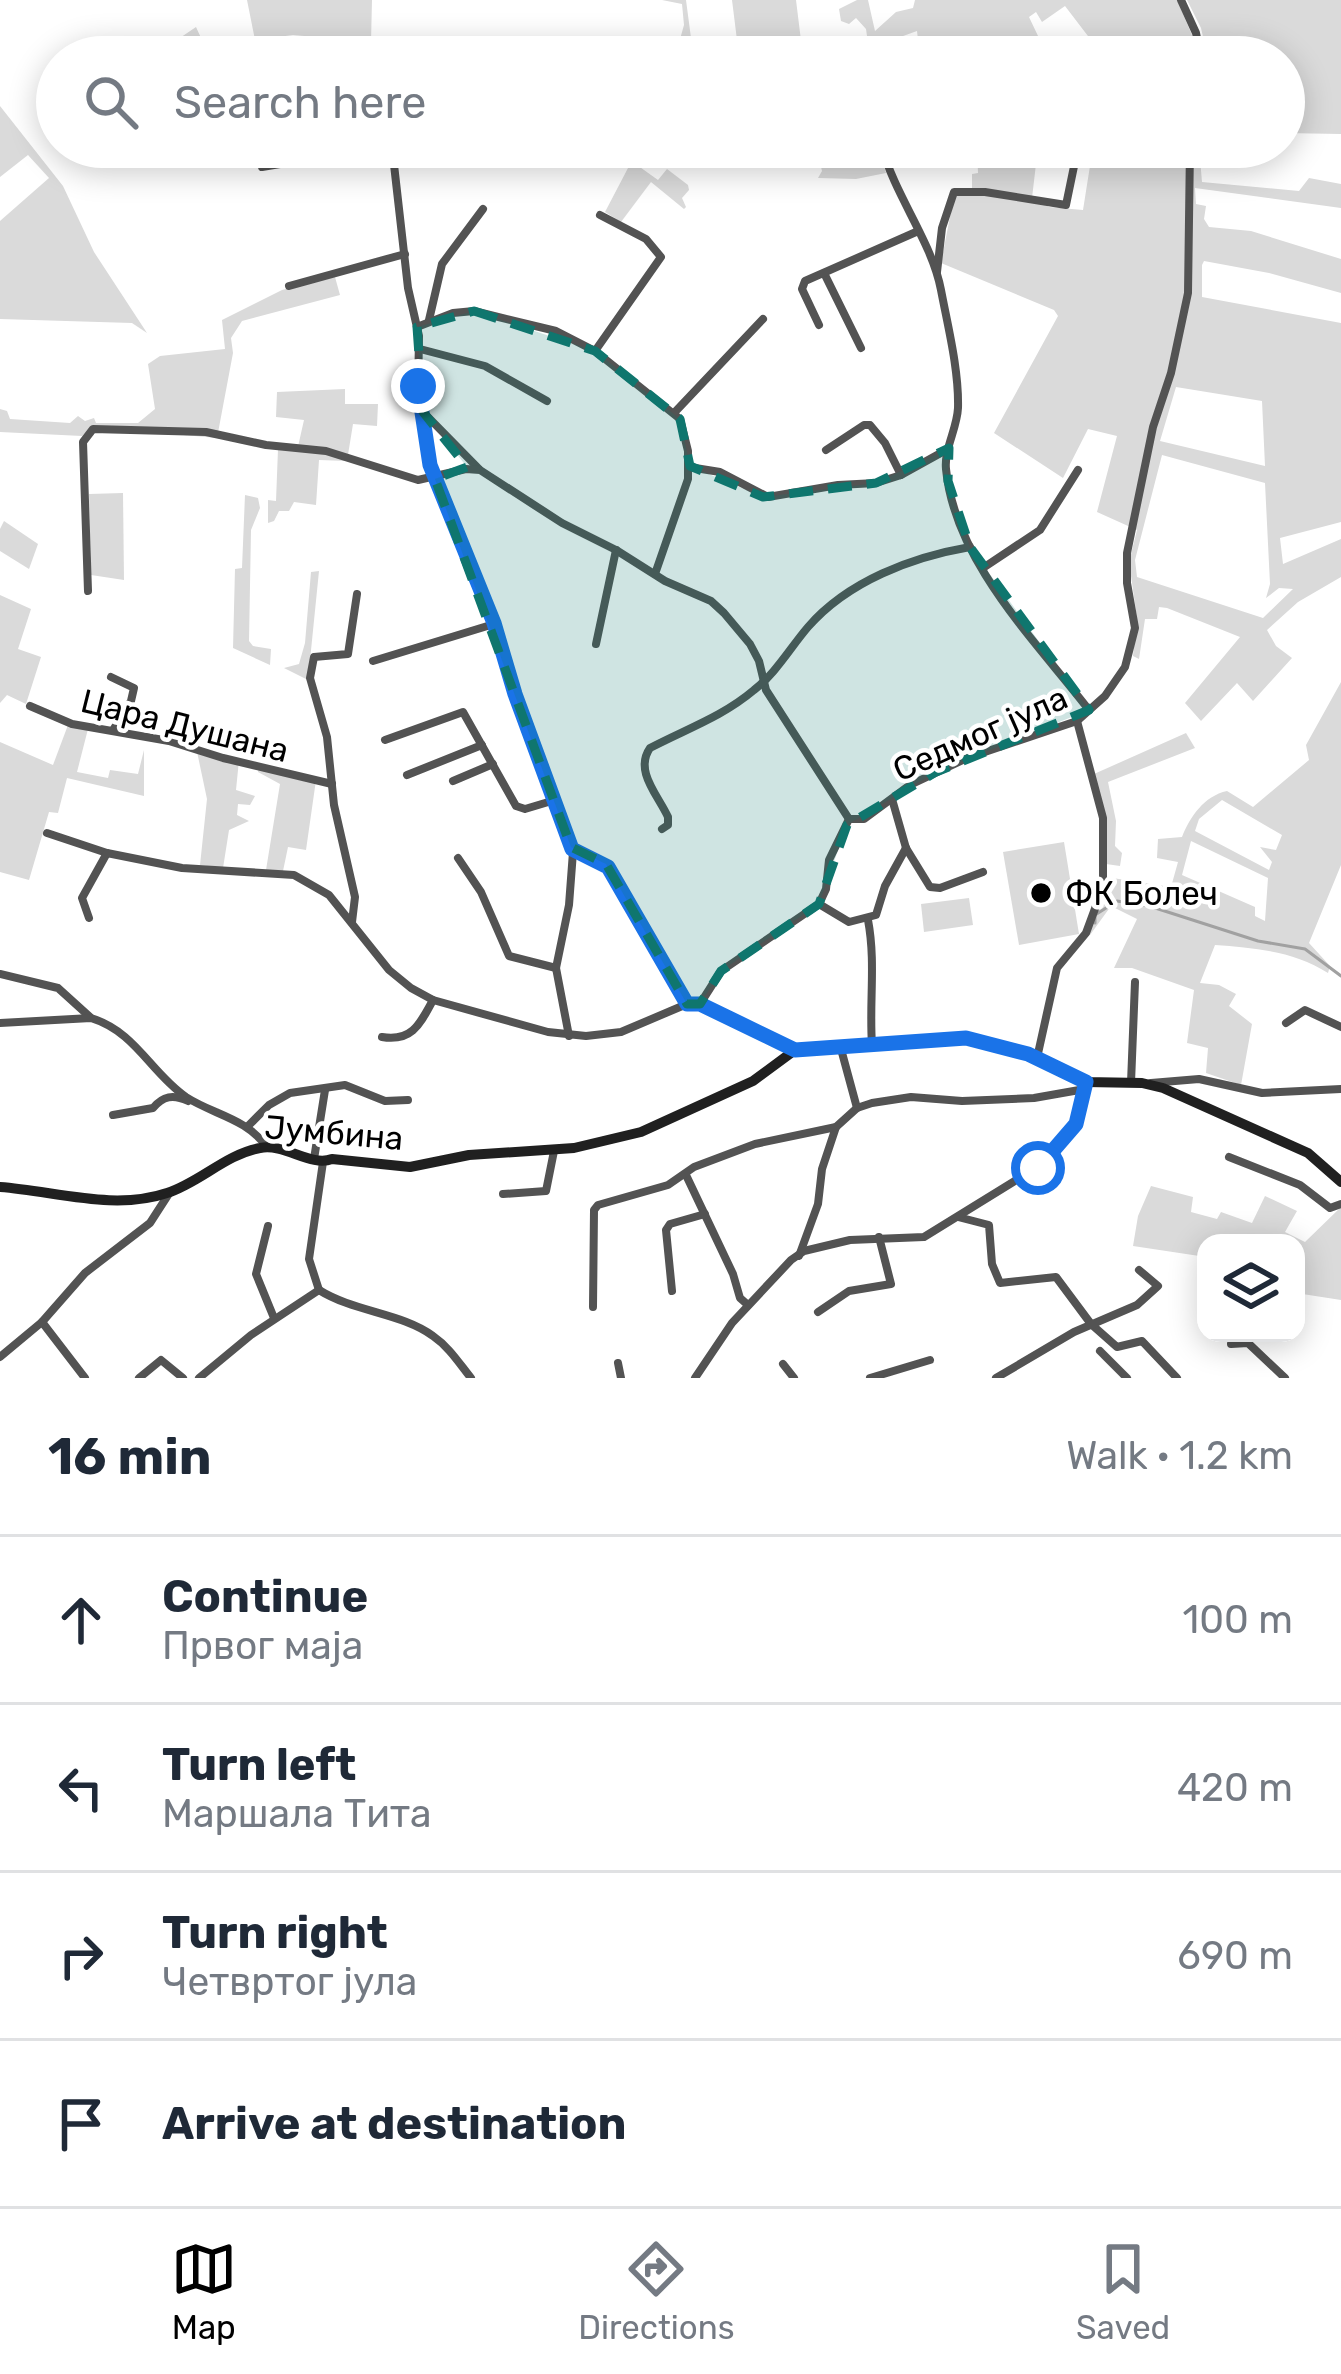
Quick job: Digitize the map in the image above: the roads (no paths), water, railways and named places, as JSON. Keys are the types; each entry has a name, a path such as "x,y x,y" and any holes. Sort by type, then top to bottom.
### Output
{"street":[{"path":"1180,0 1197,36"},
{"path":"395,168 420,349 418,395 435,479 494,623 515,694 574,851 556,968 569,1036"},
{"path":"888,168 936,273 957,392 948,481 970,547 1089,710"},
{"path":"936,273 952,195 957,191 1066,205 1074,168"},
{"name":"Седмог јула","path":"849,819 864,819 910,785 967,758 1077,722 1125,667 1134,636 1126,563 1153,427 1171,373 1188,293 1190,168"},
{"path":"429,322 442,264 483,209"},
{"path":"595,351 662,257 646,239 600,214"},
{"path":"819,325 802,286 916,232"},
{"path":"290,286 405,254"},
{"path":"824,273 861,348"},
{"path":"417,327 464,310 556,331 595,351 674,413 684,429 689,467 655,574"},
{"path":"674,413 763,319"},
{"path":"420,349 485,366 547,401"},
{"path":"423,412 480,470 562,523 711,601 724,613 750,644 763,682 849,819 829,860 819,904 721,971 700,1004"},
{"path":"826,450 870,425 886,443 901,475"},
{"path":"88,591 83,442 94,429 206,432 326,451 407,478 435,479 466,469 480,470"},
{"path":"689,467 713,469 768,496 876,484 949,448"},
{"path":"982,568 1040,530 1078,470"},
{"path":"662,829 668,820 643,769 645,754 704,725 763,682 811,623 852,592 921,556 970,547"},
{"path":"596,644 616,550"},
{"path":"352,923 355,897 326,737 310,678 315,656 348,654 357,594"},
{"path":"374,661 494,623"},
{"path":"111,676 134,688 112,730"},
{"name":"Цара Душана","path":"30,706 72,724 332,784"},
{"path":"385,740 460,711 516,806 555,800"},
{"path":"1037,1058 1057,968 1085,933 1102,887 1103,818 1077,722"},
{"path":"407,775 482,745"},
{"path":"453,781 493,764"},
{"path":"892,799 906,848 933,888 983,872"},
{"path":"47,833 107,854 182,868 294,875 329,895 389,970 433,1000 569,1036 620,1032 687,1004 700,1004 795,1050 954,1037 1010,1048 1086,1085"},
{"path":"819,904 840,919 868,920 880,909 885,886 906,848"},
{"path":"574,851 608,867 687,1004"},
{"path":"89,918 82,898 107,854"},
{"path":"458,858 481,892 509,956 556,968"},
{"path":"868,920 874,952 872,1045"},
{"path":"0,974 58,988 91,1018 126,1036 178,1090 248,1126 267,1147"},
{"path":"1131,1083 1135,982"},
{"path":"382,1037 397,1040 411,1033 433,1000"},
{"path":"1286,1023 1305,1010 1341,1027"},
{"path":"0,1023 91,1018"},
{"path":"841,1049 857,1108"},
{"name":"Јумбина","path":"0,1187 112,1200 170,1192 267,1147 319,1161 410,1167 469,1155 554,1151 641,1132 753,1081 795,1050"},
{"path":"799,1257 818,1204 822,1169 836,1127 857,1108 911,1097 1034,1098 1086,1085 1189,1078 1262,1093 1339,1089 1341,1073"},
{"path":"1150,1084 1308,1153 1341,1182"},
{"path":"248,1126 287,1094 345,1085 385,1101 408,1100"},
{"path":"695,1378 748,1305 799,1257 818,1247 879,1238 917,1239 1043,1163 1076,1124 1086,1085"},
{"path":"325,1090 318,1216 309,1259 319,1290 359,1310 424,1330 471,1378"},
{"path":"113,1114 153,1108 169,1097 195,1101"},
{"path":"593,1307 590,1266 596,1207 648,1192 694,1167 755,1144 836,1127"},
{"path":"503,1194 547,1190 554,1151"},
{"path":"1229,1157 1300,1185 1330,1208 1341,1204"},
{"path":"686,1175 740,1298 748,1305"},
{"path":"0,1357 42,1322 85,1273 150,1223 170,1192"},
{"path":"672,1291 666,1230 670,1224 705,1214"},
{"path":"956,1216 989,1225 992,1264 1000,1283 1056,1277 1091,1324 1120,1348 1142,1341 1178,1378"},
{"path":"268,1226 256,1274 274,1318"},
{"path":"818,1312 849,1291 891,1284 879,1238"},
{"path":"995,1378 1091,1324 1137,1305 1155,1290 1157,1282 1139,1270"},
{"path":"199,1378 274,1318 319,1290"},
{"path":"42,1322 85,1378"},
{"path":"1232,1344 1250,1345 1285,1378"},
{"path":"1100,1351 1127,1378"},
{"path":"139,1378 161,1360 183,1378"},
{"path":"870,1378 930,1360"},
{"path":"619,1363 621,1378"},
{"path":"783,1364 794,1378"}],"waterway":[{"path":"1095,923 1095,915 1117,901 1149,906 1258,941 1305,949 1341,976"}],"place":[{"name":"ФК Болеч","path":"1041,893"}]}
